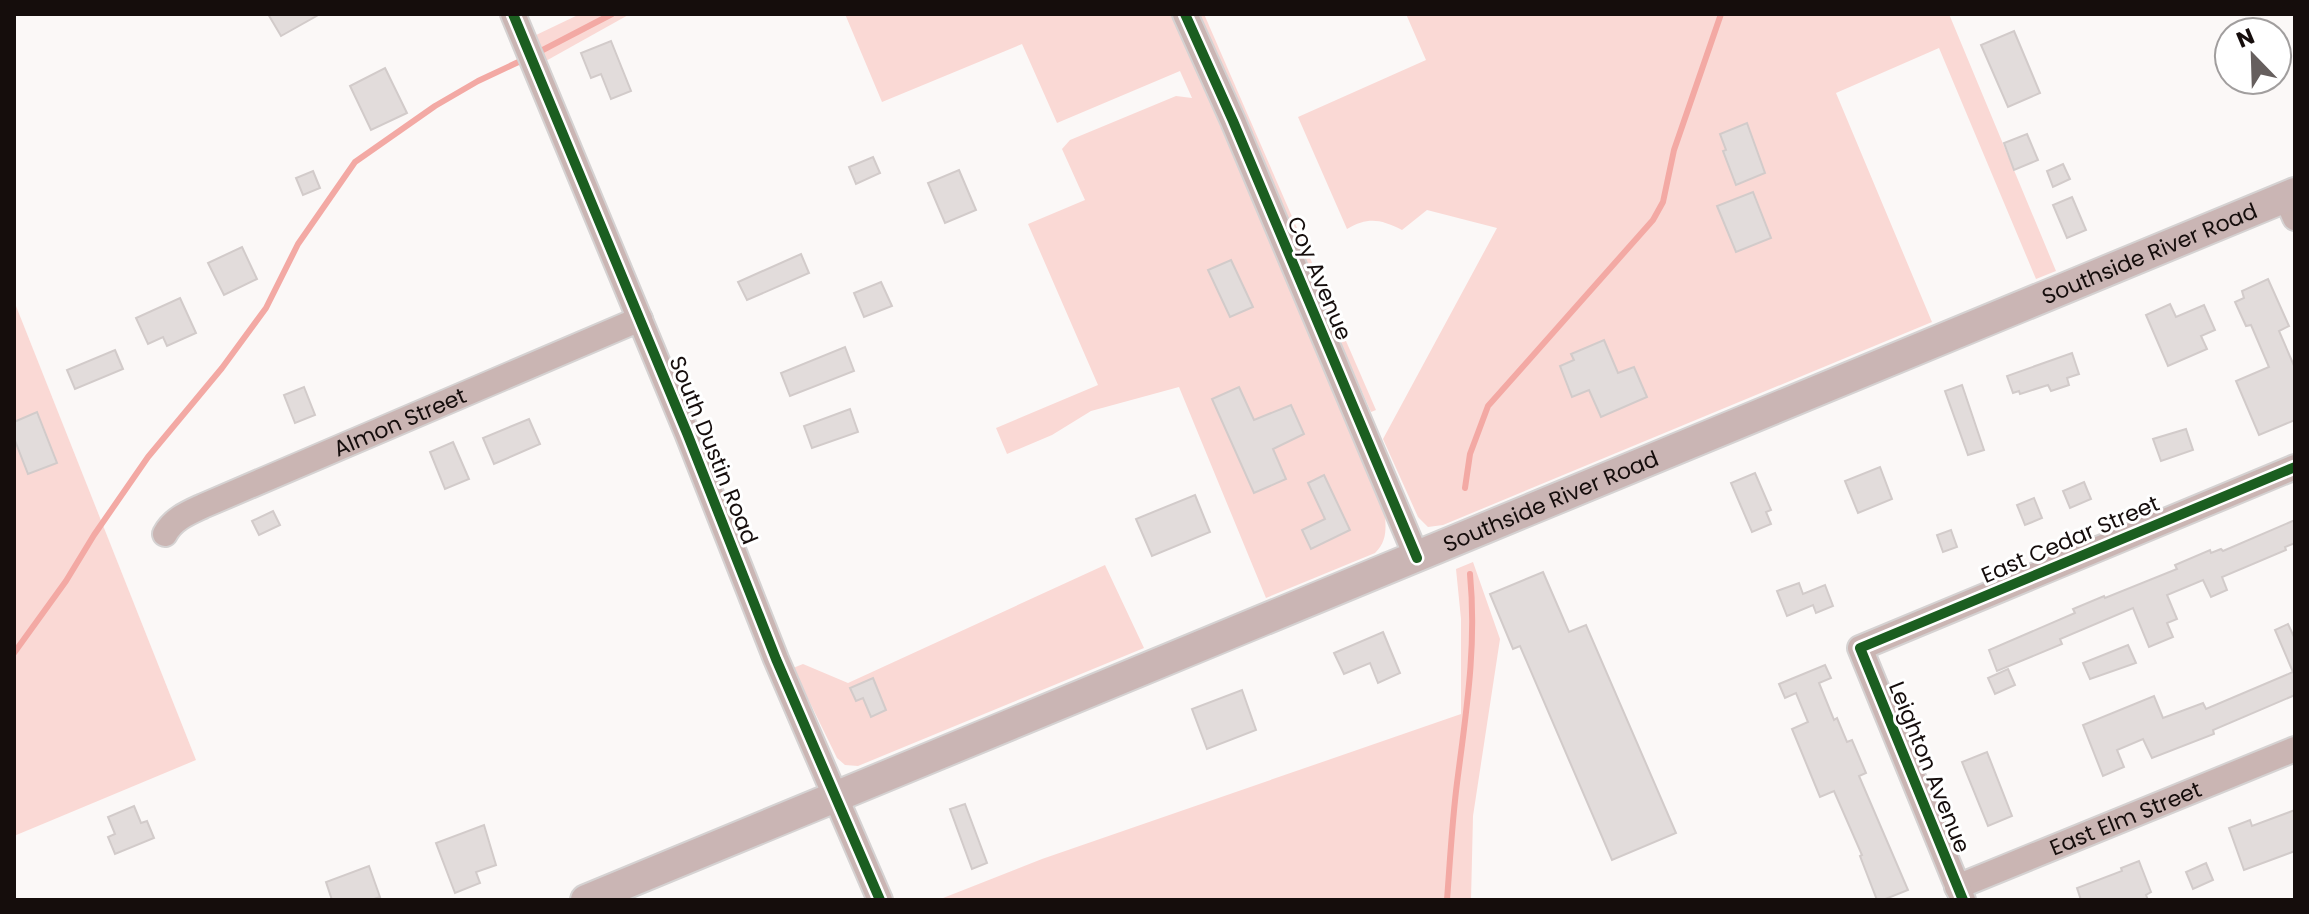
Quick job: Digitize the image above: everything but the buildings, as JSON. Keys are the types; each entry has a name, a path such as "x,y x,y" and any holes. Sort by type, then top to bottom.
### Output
{"main road":[{"name":"Southside River Road","path":"586,900 2292,203"}],"street":[{"name":"South Dustin Road","path":"513,14 640,319 776,659 880,900"},
{"name":"Coy Avenue","path":"1185,14 1417,558"},
{"name":"Almon Street","path":"165,534 179,518 203,506 640,319"},
{"name":"East Cedar Street","path":"1860,648 2295,467"},
{"name":"Leighton Avenue","path":"1860,648 1960,893"},
{"name":"East Elm Street","path":"1960,893 2295,749"}],"shaded area":[{"path":"580,14 630,14 544,62 534,36"},
{"path":"845,14 1172,14 1385,508 1384,537 1375,553 1266,598 1179,387 1091,411 1052,435 1007,454 996,428 1098,385 1028,224 1085,200 1062,149 1070,140 1176,96 1192,98 1180,71 1057,123 1022,44 882,102"},
{"path":"1194,14 1204,14 1376,410 1371,412"},
{"path":"1406,14 1949,14 2056,271 2036,279 1939,48 1836,93 1932,322 1443,525 1428,527 1418,517 1383,439 1497,228 1427,210 1402,230 1374,221 1347,229 1298,117 1426,60"},
{"path":"14,301 196,760 14,836"},
{"path":"1473,562 1500,639 1473,816 1471,900 938,900 1042,859 1461,714 1461,619 1456,569"},
{"path":"1105,565 1144,648 858,766 845,765 837,758 793,668 803,664 848,683"}],"waterway":[{"path":"537,53 612,14"},
{"path":"1465,488 1470,454 1488,406 1653,220 1663,202 1674,150 1721,14"},
{"path":"14,653 148,457 222,368 266,308 298,244 355,162 435,106 527,58"},
{"path":"1447,900 1471,653 1470,574"}],"cycle path":[{"path":"513,14 687,433 776,659 880,900"},
{"path":"1185,14 1417,558"},
{"path":"1963,900 1860,648 2295,467"}]}
